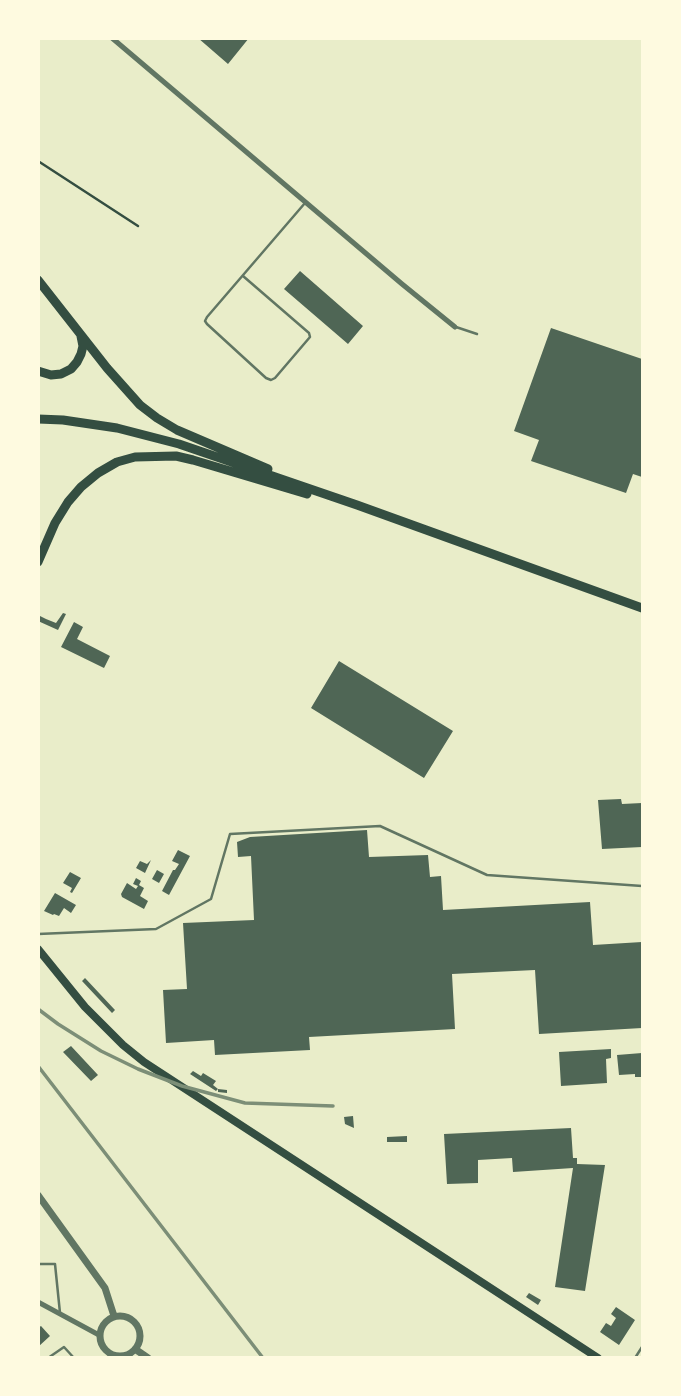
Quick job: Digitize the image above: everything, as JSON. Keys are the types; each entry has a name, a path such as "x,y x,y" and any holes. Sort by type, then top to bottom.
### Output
{"main road":[{"path":"38,280 126,390 157,418 196,439 357,505"},
{"path":"38,371 51,375 71,369 83,346 79,332"},
{"path":"38,419 117,428 179,444 642,608"},
{"path":"38,562 55,523 80,487 117,462 135,457 176,456 193,460 423,529"},
{"path":"38,949 85,1007 144,1062 598,1357"}],"street":[{"path":"112,38 453,326"},
{"path":"38,1195 105,1288 114,1316"},
{"path":"38,1303 99,1335"},
{"path":"114,1316 127,1317 137,1325 140,1337 135,1349 125,1356 107,1352 99,1335 103,1323 114,1316"},
{"path":"135,1349 148,1357"}],"lane":[{"path":"243,276 309,333 310,338 275,379 266,378 205,321 243,276 305,203"},
{"path":"453,326 477,334"},
{"path":"38,934 156,929 211,900 230,834 380,826 487,875 642,886"},
{"path":"38,1264 55,1264 60,1314"},
{"path":"48,1357 64,1347 74,1357"},
{"path":"635,1357 642,1347"}],"path":[{"path":"38,162 138,226"}],"building":[{"path":"198,38 249,38 228,64"},
{"path":"300,271 363,326 348,344 284,289"},
{"path":"551,328 642,359 642,477 633,474 626,493 531,461 539,440 514,431"},
{"path":"63,613 66,614 58,630 38,621 38,615 56,623"},
{"path":"74,622 83,627 77,639 110,656 104,668 61,647"},
{"path":"339,661 453,731 424,778 311,708"},
{"path":"621,799 622,804 642,803 642,847 602,849 598,800"},
{"path":"367,830 369,857 428,855 430,877 441,876 443,910 590,902 593,945 642,942 642,1028 539,1034 535,970 452,974 455,1029 309,1037 310,1050 215,1055 214,1040 166,1043 163,990 187,989 183,923 254,920 251,856 238,857 237,842 250,837"},
{"path":"178,850 190,856 169,895 162,891 179,864 172,861"},
{"path":"151,860 145,873 136,868 140,861 147,864"},
{"path":"157,870 164,874 159,883 152,879"},
{"path":"70,872 81,878 72,893 72,888 63,883"},
{"path":"136,878 144,888 140,896 148,901 144,909 121,894 127,883 136,889 138,886 133,884"},
{"path":"55,893 76,905 71,913 64,908 59,916 44,911"},
{"path":"85,978 115,1010 112,1013 82,981"},
{"path":"71,1046 98,1075 91,1081 63,1052"},
{"path":"611,1049 611,1058 606,1059 607,1083 561,1086 559,1052"},
{"path":"642,1053 642,1077 635,1077 635,1074 619,1075 617,1055"},
{"path":"193,1071 201,1076 203,1073 216,1081 213,1085 218,1089 216,1091 190,1074"},
{"path":"353,1116 354,1128 345,1124 344,1117"},
{"path":"571,1128 573,1158 577,1158 577,1164 605,1165 585,1291 555,1287 573,1168 513,1172 512,1158 478,1160 478,1183 447,1184 444,1134"},
{"path":"407,1136 407,1142 387,1142 387,1137"},
{"path":"529,1293 541,1300 538,1305 526,1297"},
{"path":"616,1307 635,1320 619,1345 600,1332 606,1323 611,1326 616,1318 611,1314"},
{"path":"41,1326 50,1336 38,1347 38,1328"}],"railway":[{"path":"38,1009 101,1051 182,1086 245,1103 333,1106"},
{"path":"38,1066 263,1358"}]}
